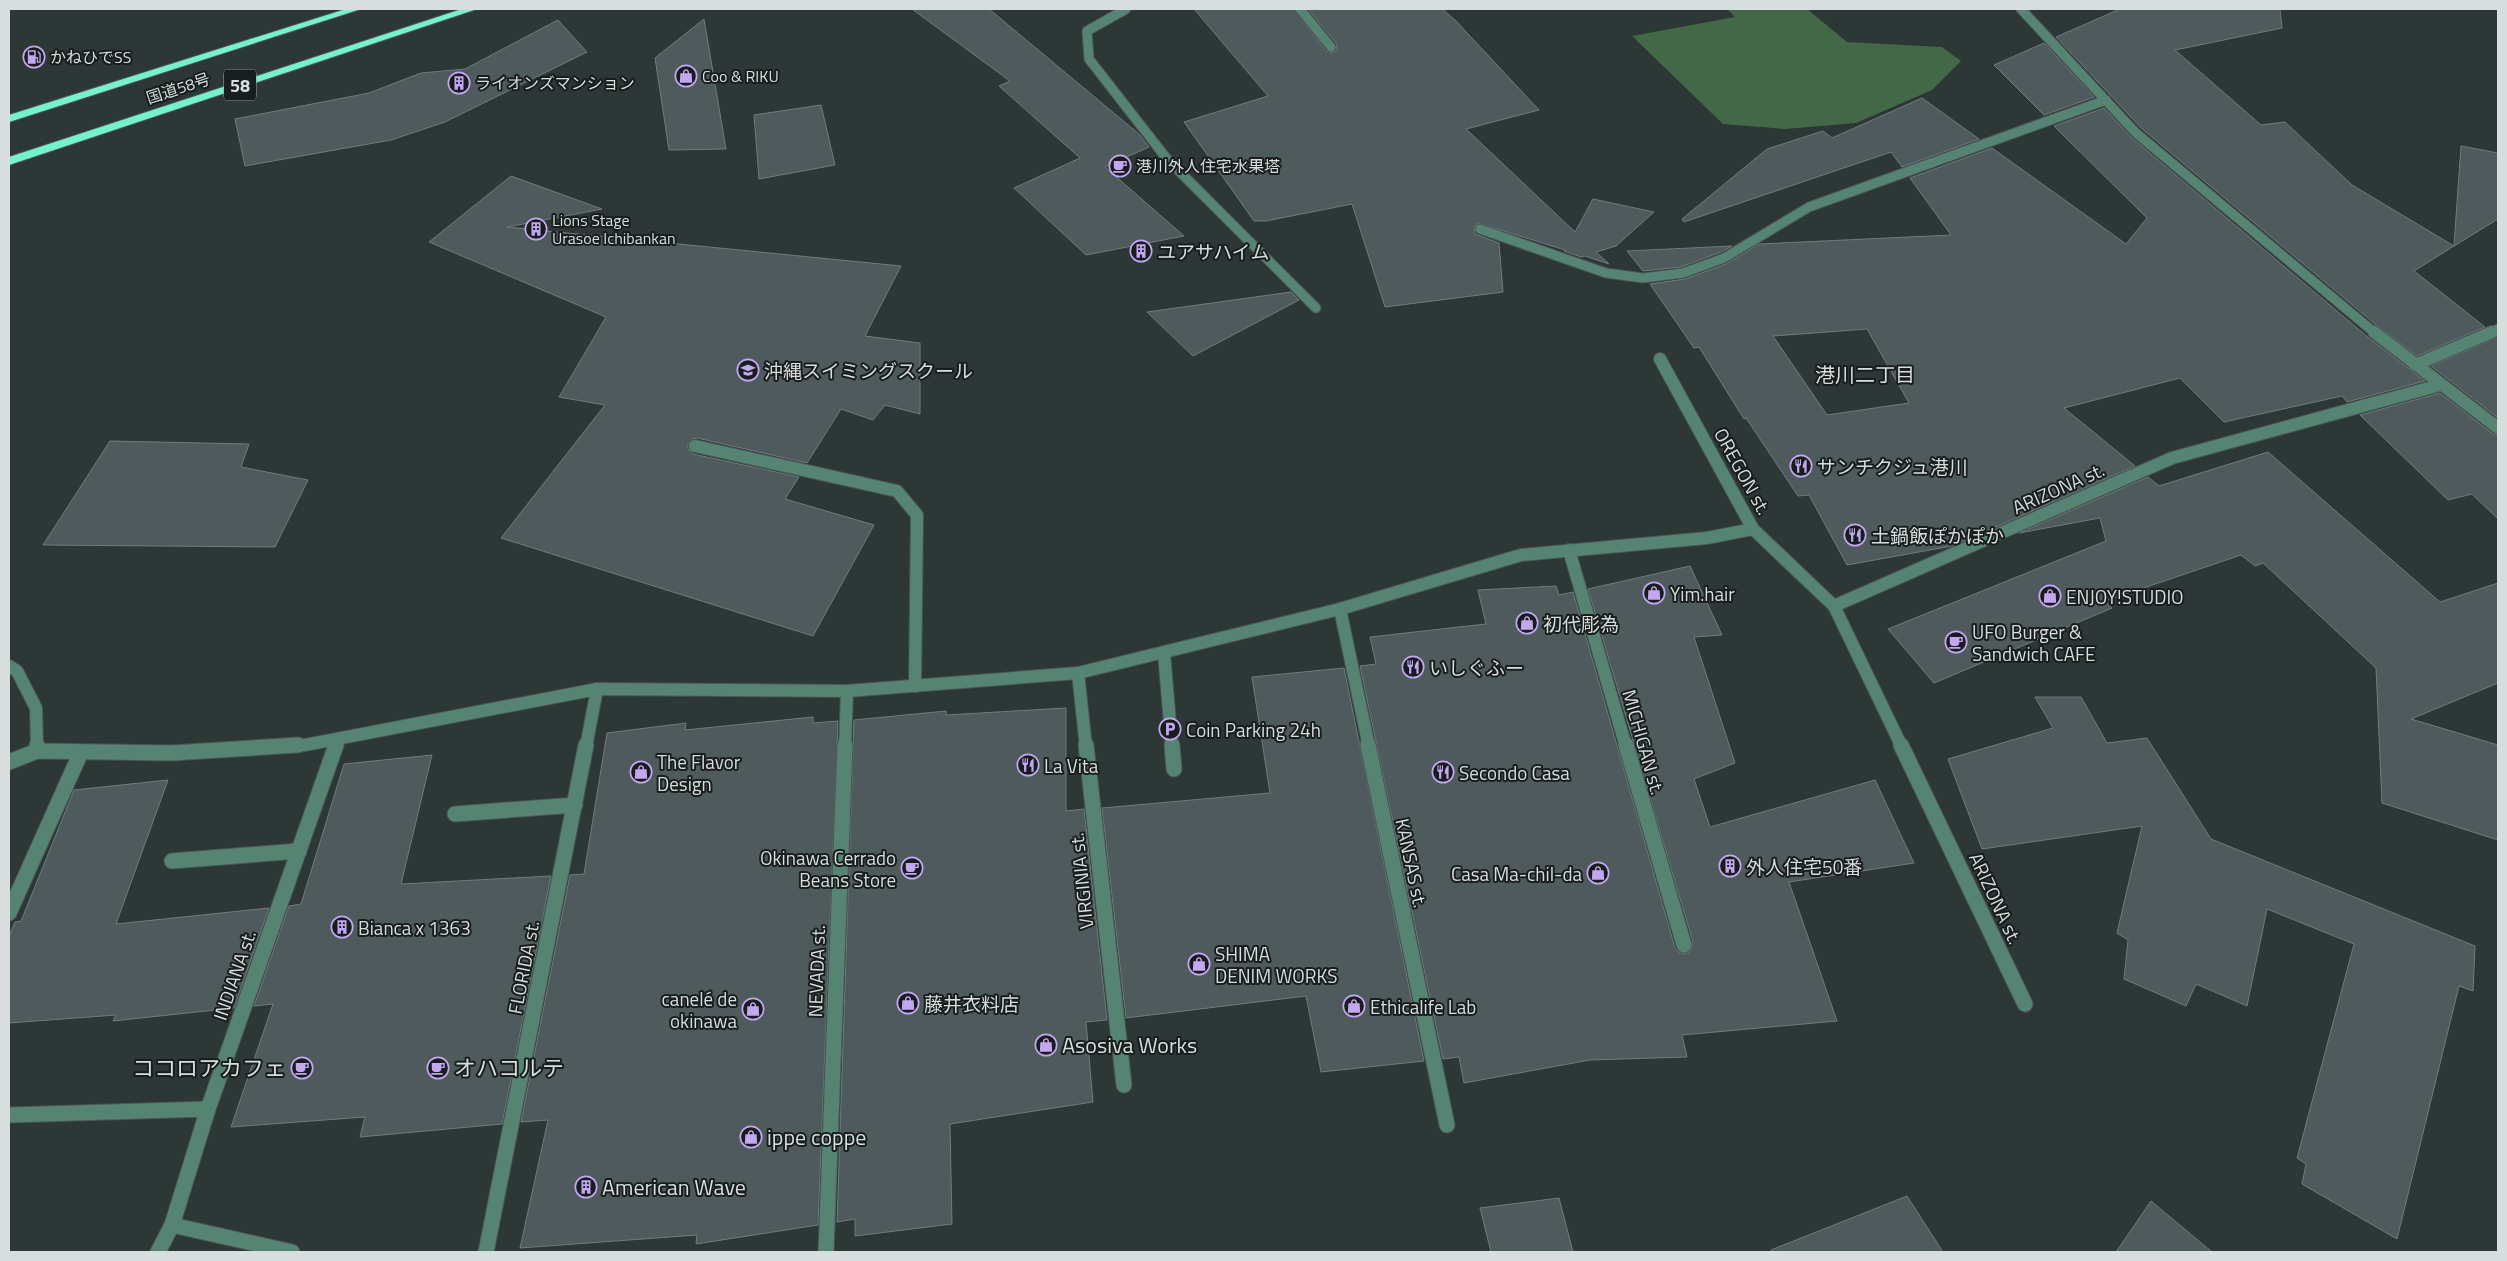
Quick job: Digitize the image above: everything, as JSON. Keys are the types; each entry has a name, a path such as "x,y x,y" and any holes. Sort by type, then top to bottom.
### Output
{"highway":[{"name":"国道58号","path":"9,119 356,9"},
{"name":"国道58号","path":"9,161 472,9"}],"street":[{"path":"1126,9 1087,31 1089,59 1167,160 1316,308"},
{"path":"1300,9 1331,47"},
{"path":"2021,9 2136,133 2415,365 2498,428"},
{"path":"1480,229 1606,273 1642,278 1682,273 1724,258 1809,208 2106,100"},
{"path":"2415,365 2498,329"},
{"name":"OREGON st.","path":"1660,359 1752,529 1834,606"},
{"name":"ARIZONA st.","path":"2025,1004 1834,606 2172,458 2440,385"},
{"path":"695,446 897,491 917,515 915,686"},
{"path":"9,762 37,751 172,753 305,745 597,690 847,691 1078,674 1340,609 1522,555 1707,538 1752,529"},
{"name":"MICHIGAN st.","path":"1569,550 1684,945"},
{"name":"KANSAS st.","path":"1340,609 1448,1125"},
{"path":"1164,653 1174,769"},
{"path":"9,666 17,671 36,708 37,751"},
{"name":"VIRGINIA st.","path":"1078,674 1124,1085"},
{"name":"FLORIDA st.","path":"486,1252 597,690"},
{"name":"NEVADA st.","path":"826,1252 847,691"},
{"name":"INDIANA st.","path":"158,1252 172,1225 208,1108 338,740"},
{"path":"9,913 81,752"},
{"path":"455,814 575,805"},
{"path":"172,861 299,851"},
{"path":"9,1115 208,1108"},
{"path":"172,1225 292,1252"}],"green space":[{"path":"1727,9 1807,9 1847,42 1942,47 1961,61 1932,90 1856,123 1785,129 1723,124 1632,36 1735,17"}],"building":[{"path":"912,9 989,9 1139,134 1149,147 1105,167 1184,236 1086,255 1014,188 1080,158 999,86 1010,81"},
{"path":"1194,9 1294,9 1326,51 1332,53 1337,50 1336,43 1308,9 1442,9 1455,20 1539,110 1466,129 1575,232 1593,199 1654,212 1616,246 1596,252 1609,264 1585,256 1581,257 1565,250 1478,223 1474,227 1475,234 1499,243 1503,292 1385,307 1352,204 1266,221 1254,221 1184,122 1268,96"},
{"path":"2120,9 2280,9 2282,28 2175,50 2261,125 2285,122 2352,185 2454,246 2414,271 2485,327 2417,356 2375,324 2141,128 2056,37"},
{"name":"Coo & RIKU","path":"704,19 726,149 669,150 655,58"},
{"name":"ライオンズマンション","path":"558,20 587,52 445,122 391,140 245,166 235,119 369,93 421,73 465,69"},
{"path":"2044,43 2094,97 2044,115 1994,65"},
{"path":"1922,98 1979,139 1902,167 1891,152 1684,222 1682,219 1767,149 1823,131 1832,138"},
{"path":"821,105 835,165 759,179 754,115"},
{"path":"2104,108 2132,138 2369,338 2425,381 2347,402 2342,396 2224,422 2180,378 2064,408 2135,466 1952,546 1847,565 1809,495 1798,496 1746,418 1744,419 1699,347 1694,348 1650,284 1685,279 1726,264 1759,244 1951,235 1910,178 1992,148 2126,244 2147,218 2054,126","holes":["1867,329 1909,403 1827,415 1773,336"]},
{"path":"2461,146 2498,153 2498,219 2454,246"},
{"path":"511,176 602,209 507,227 901,266 865,336 920,343 920,414 885,405 873,420 841,409 807,463 697,438 692,439 688,444 688,449 693,454 799,477 785,499 874,525 813,636 501,538 605,405 559,397 606,317 429,242"},
{"path":"1732,246 1681,267 1643,271 1627,251"},
{"path":"1291,292 1299,300 1193,356 1147,312"},
{"path":"2498,337 2498,418 2431,366"},
{"path":"2440,393 2498,436 2498,519 2472,494 2448,500 2360,415"},
{"path":"110,441 249,444 241,467 308,480 275,547 43,545"},
{"path":"2268,452 2440,602 2498,583 2498,683 2411,719 2498,745 2498,840 2382,803 2376,668 2263,563 2255,566 2241,555 2105,601 2112,608 1934,683 1888,629 2106,541 2100,518 2019,533 2148,477 2159,486"},
{"path":"1690,566 1722,635 1694,637 1735,763 1694,779 1710,827 1875,780 1914,863 1789,882 1837,1021 1682,1035 1687,1057 1590,1060 1464,1083 1459,1057 1443,1059 1360,666 1376,664 1370,637 1486,624 1478,590 1556,586 1559,595 1573,592 1675,948 1678,952 1686,954 1691,951 1693,942 1588,589"},
{"path":"1344,668 1424,1061 1321,1072 1306,996 1126,1018 1102,808 1270,793 1252,677"},
{"path":"2035,697 2081,697 2107,743 2147,738 2211,839 2475,946 2473,991 2459,986 2397,1239 2302,1184 2306,1164 2297,1158 2354,944 2267,909 2247,1006 2196,984 2186,1006 2124,979 2128,940 2117,933 2142,826 1982,849 1948,759 2053,728"},
{"path":"1066,708 1066,811 1084,809 1107,1020 1086,1022 1093,1102 950,1124 952,1224 855,1236 855,1219 837,1222 854,720 946,711 946,715"},
{"path":"813,717 813,723 838,721 818,1225 696,1244 697,1235 520,1248 548,1120 521,1122 570,875 584,874 607,733 686,723 685,730"},
{"path":"432,755 401,884 551,876 502,1124 360,1137 365,1117 231,1127 273,1004 254,1006 289,906 301,904 344,764"},
{"path":"168,780 116,924 269,908 234,1008 113,1021 116,1015 9,1023 9,936 15,922 21,921 74,790"},
{"path":"1907,1196 1943,1252 1772,1252 1771,1250"},
{"path":"1559,1198 1573,1252 1491,1252 1480,1208"},
{"path":"2151,1201 2212,1252 2116,1252"}],"place":[{"name":"かねひでSS","path":"34,57"},
{"name":"Coo & RIKU","path":"686,76"},
{"name":"ライオンズマンション","path":"459,83"},
{"name":"港川外人住宅水果塔","path":"1120,166"},
{"name":"Lions Stage Urasoe Ichibankan","path":"536,229"},
{"name":"ユアサハイム","path":"1141,251"},
{"name":"沖縄スイミングスクール","path":"748,370"},
{"name":"サンチクジュ港川","path":"1801,466"},
{"name":"土鍋飯ぽかぽか","path":"1855,535"},
{"name":"Yim.hair","path":"1654,593"},
{"name":"ENJOY!STUDIO","path":"2050,596"},
{"name":"初代彫為","path":"1527,623"},
{"name":"UFO Burger & Sandwich CAFE","path":"1956,642"},
{"name":"いしぐふー","path":"1413,667"},
{"name":"Coin Parking 24h","path":"1170,729"},
{"name":"La Vita","path":"1028,765"},
{"name":"The Flavor Design","path":"641,772"},
{"name":"Secondo Casa","path":"1443,772"},
{"name":"外人住宅50番","path":"1730,866"},
{"name":"Okinawa Cerrado Beans Store","path":"912,868"},
{"name":"Casa Ma-chil-da","path":"1598,873"},
{"name":"Bianca x 1363","path":"342,927"},
{"name":"SHIMA DENIM WORKS","path":"1199,964"},
{"name":"藤井衣料店","path":"908,1003"},
{"name":"Ethicalife Lab","path":"1354,1006"},
{"name":"canelé de okinawa","path":"753,1009"},
{"name":"Asosiva Works","path":"1046,1045"},
{"name":"ココロアカフェ","path":"302,1068"},
{"name":"オハコルテ","path":"438,1068"},
{"name":"ippe coppe","path":"751,1137"},
{"name":"American Wave","path":"586,1187"}],"district":[{"name":"港川二丁目","path":"1865,374"}]}
